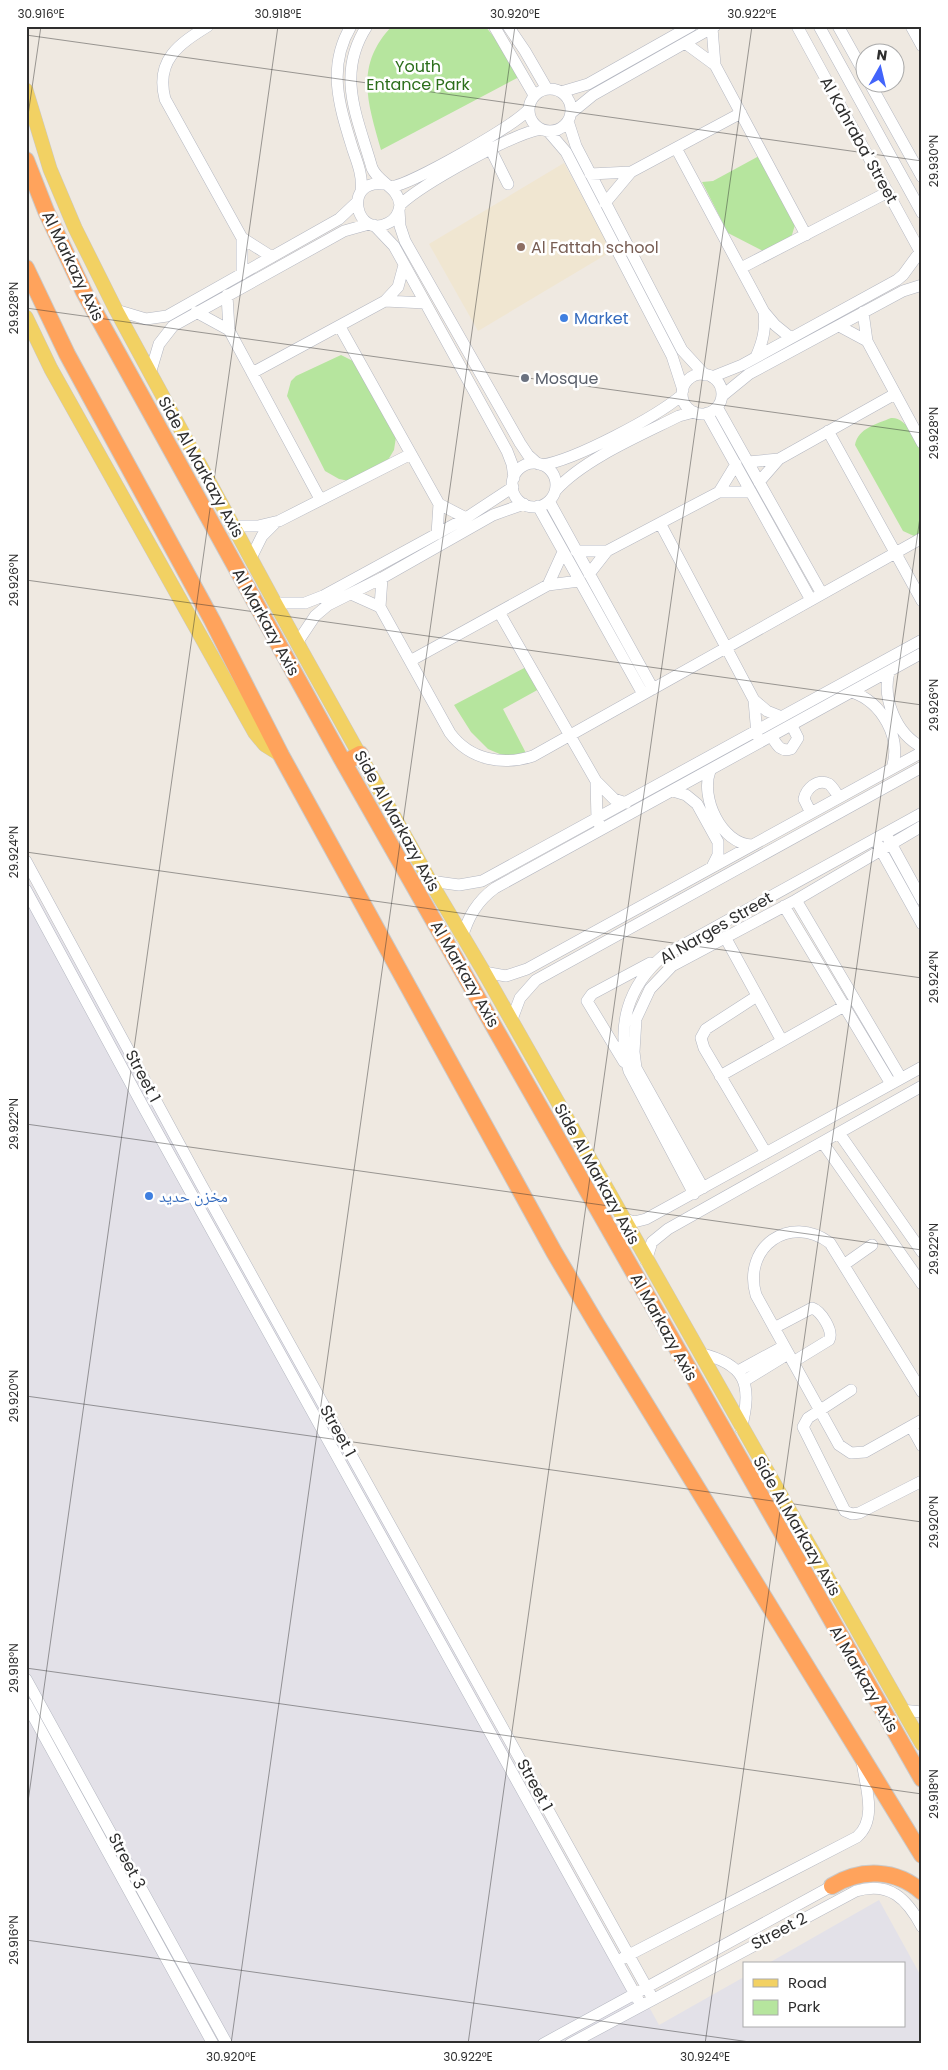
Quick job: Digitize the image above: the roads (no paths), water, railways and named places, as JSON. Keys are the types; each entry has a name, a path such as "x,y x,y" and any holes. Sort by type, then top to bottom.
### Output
{"highway":[{"name":"Al Markazy Axis","path":"26,160 46,211 84,292 344,763 922,1779"},
{"path":"26,268 67,354 212,620 281,755 596,1324 922,1854"},
{"path":"344,763 360,754"},
{"path":"832,1886 848,1877 875,1872 901,1878 922,1892"}],"main road":[{"name":"Side Al Markazy Axis","path":"26,90 50,169 75,228 150,374 462,938 484,972 741,1429 922,1744"},
{"path":"26,317 51,369 223,679 260,739 281,755"}],"street":[{"path":"208,26 180,43 169,58 163,75 163,93 167,104 242,238 272,257"},
{"path":"350,26 337,60 336,88 360,170 359,214 390,240 507,450 514,494 524,504"},
{"path":"366,26 358,39 352,57 350,87 372,168 397,195 400,226 406,241 524,449 540,464 547,467 555,477 556,490"},
{"path":"494,26 534,95"},
{"path":"508,26 526,51 547,89"},
{"path":"116,310 146,319 162,317 346,215 359,197 373,184 387,185 415,179 514,123 529,109 534,95 547,89 561,92 588,84 691,26"},
{"name":"Al Kahraba' Street","path":"797,26 921,251"},
{"name":"Al Kahraba' Street","path":"819,26 922,213"},
{"path":"838,26 856,58"},
{"path":"150,374 162,337 173,326 344,230 390,222 399,207 420,189 522,134 561,127 593,95 713,27 715,65"},
{"path":"914,27 922,46"},
{"path":"685,43 715,65 806,235"},
{"path":"561,92 570,103 569,117 576,146 682,350 720,385 722,396"},
{"path":"875,92 922,177"},
{"path":"529,109 533,123 545,130 566,152 672,356 686,405 694,412"},
{"path":"605,203 631,172 741,113"},
{"path":"866,152 883,142"},
{"path":"676,148 764,312 775,325 791,338"},
{"path":"491,150 508,184"},
{"path":"590,174 631,172"},
{"path":"741,268 888,192"},
{"path":"242,238 242,274"},
{"path":"275,602 313,601 438,534 466,518 513,483 526,465 559,462 658,412 683,392 693,377 709,376 756,357 896,280 903,275 921,251"},
{"path":"252,373 385,301 398,287 404,265"},
{"path":"298,643 315,616 328,605 382,578 493,516 524,504 543,504 568,476 584,466 679,416 712,410 722,396 749,374 903,291 922,285"},
{"path":"227,295 229,330 320,499"},
{"path":"385,301 426,304"},
{"path":"196,312 229,330"},
{"path":"756,357 763,343 766,328 764,312"},
{"path":"863,312 867,341 922,443"},
{"path":"839,326 867,341"},
{"path":"340,327 439,504 438,534"},
{"path":"759,482 779,459 895,394"},
{"path":"712,410 748,462 816,597"},
{"path":"712,410 736,464 751,492 816,597"},
{"path":"828,431 922,601"},
{"path":"234,526 258,526 279,520 411,454"},
{"path":"748,462 779,459"},
{"path":"718,492 736,464"},
{"path":"410,661 548,585 584,577 607,551 718,492 751,492"},
{"path":"439,504 466,518"},
{"path":"543,504 576,551 584,577"},
{"path":"543,504 564,552 584,577 648,692"},
{"path":"251,558 262,536 279,520"},
{"path":"660,523 754,700 756,715 755,732"},
{"path":"382,578 380,607 450,733 464,747 481,757 502,761 521,760 533,756 922,538"},
{"path":"576,551 607,551"},
{"path":"548,585 564,552"},
{"path":"351,594 380,607"},
{"path":"499,612 596,781 614,799 626,803"},
{"path":"430,881 459,885 482,882 922,640"},
{"path":"462,938 467,920 489,893 922,654"},
{"path":"889,672 887,701 908,738 922,747"},
{"path":"852,692 866,698 876,708 894,738 895,753 892,768"},
{"path":"754,700 767,711 782,717"},
{"path":"755,732 782,750 791,749 798,738 792,726"},
{"path":"484,972 506,976 517,974 922,752"},
{"path":"511,1022 520,998 536,980 922,766"},
{"path":"710,770 706,785 707,800 728,836 739,843 752,845"},
{"path":"596,781 597,819 602,830"},
{"path":"810,813 804,799 808,789 815,784 823,783 830,785 839,797"},
{"path":"673,791 686,795 697,804 718,842 718,855 712,867"},
{"name":"Al Narges Street","path":"699,1191 636,1068 634,1036 642,1004 660,977 672,966 796,900 883,842 922,813"},
{"name":"Al Narges Street","path":"699,1191 629,1070 623,1043 627,1008 643,976 663,956 883,842 922,826"},
{"path":"883,842 922,900"},
{"path":"883,842 922,924"},
{"name":"Street 1","path":"26,862 254,1280 630,1954 653,1999"},
{"name":"Street 1","path":"26,890 641,2005"},
{"path":"796,900 896,1081"},
{"path":"784,906 846,1006 896,1081"},
{"path":"725,937 782,1041"},
{"path":"629,1070 587,1001 592,994 663,956"},
{"path":"757,996 702,1033 701,1043 766,1153"},
{"path":"720,1076 846,1006"},
{"path":"622,1218 640,1221 660,1212 922,1066"},
{"path":"646,1261 652,1242 668,1229 922,1086"},
{"path":"839,1134 922,1252"},
{"path":"823,1143 922,1284"},
{"path":"660,1212 661,1222 668,1229"},
{"path":"922,1392 845,1264 830,1243 810,1232 787,1233 766,1244 755,1264 753,1280 756,1295 818,1411 839,1445 846,1451 855,1454 865,1452 912,1428 922,1420"},
{"path":"845,1264 872,1245"},
{"path":"244,1286 254,1280"},
{"path":"738,1370 830,1340 830,1332 819,1312 812,1308 774,1328"},
{"path":"699,1353 724,1360 738,1370 744,1381 748,1399 741,1429"},
{"path":"744,1381 788,1354"},
{"path":"851,1390 805,1420 803,1430 848,1513 859,1513 922,1481"},
{"path":"912,1428 922,1446"},
{"path":"438,1639 450,1632"},
{"name":"Street 3","path":"26,1679 227,2044"},
{"name":"Street 3","path":"26,1704 213,2044"},
{"path":"901,1710 922,1712"},
{"path":"617,1961 857,1837 864,1829 869,1814 860,1752"},
{"name":"Street 2","path":"543,2044 832,1886"},
{"name":"Street 2","path":"570,2044 856,1891 869,1888 883,1889 896,1894 911,1907 922,1927"}],"place":[{"name":"Al Fattah school","path":"521,247"},
{"name":"Market","path":"564,318"},
{"name":"Mosque","path":"525,378"},
{"name":"مخزن حديد","path":"149,1196"}],"park label":[{"name":"Youth Entance Park","path":"418,75"}]}
